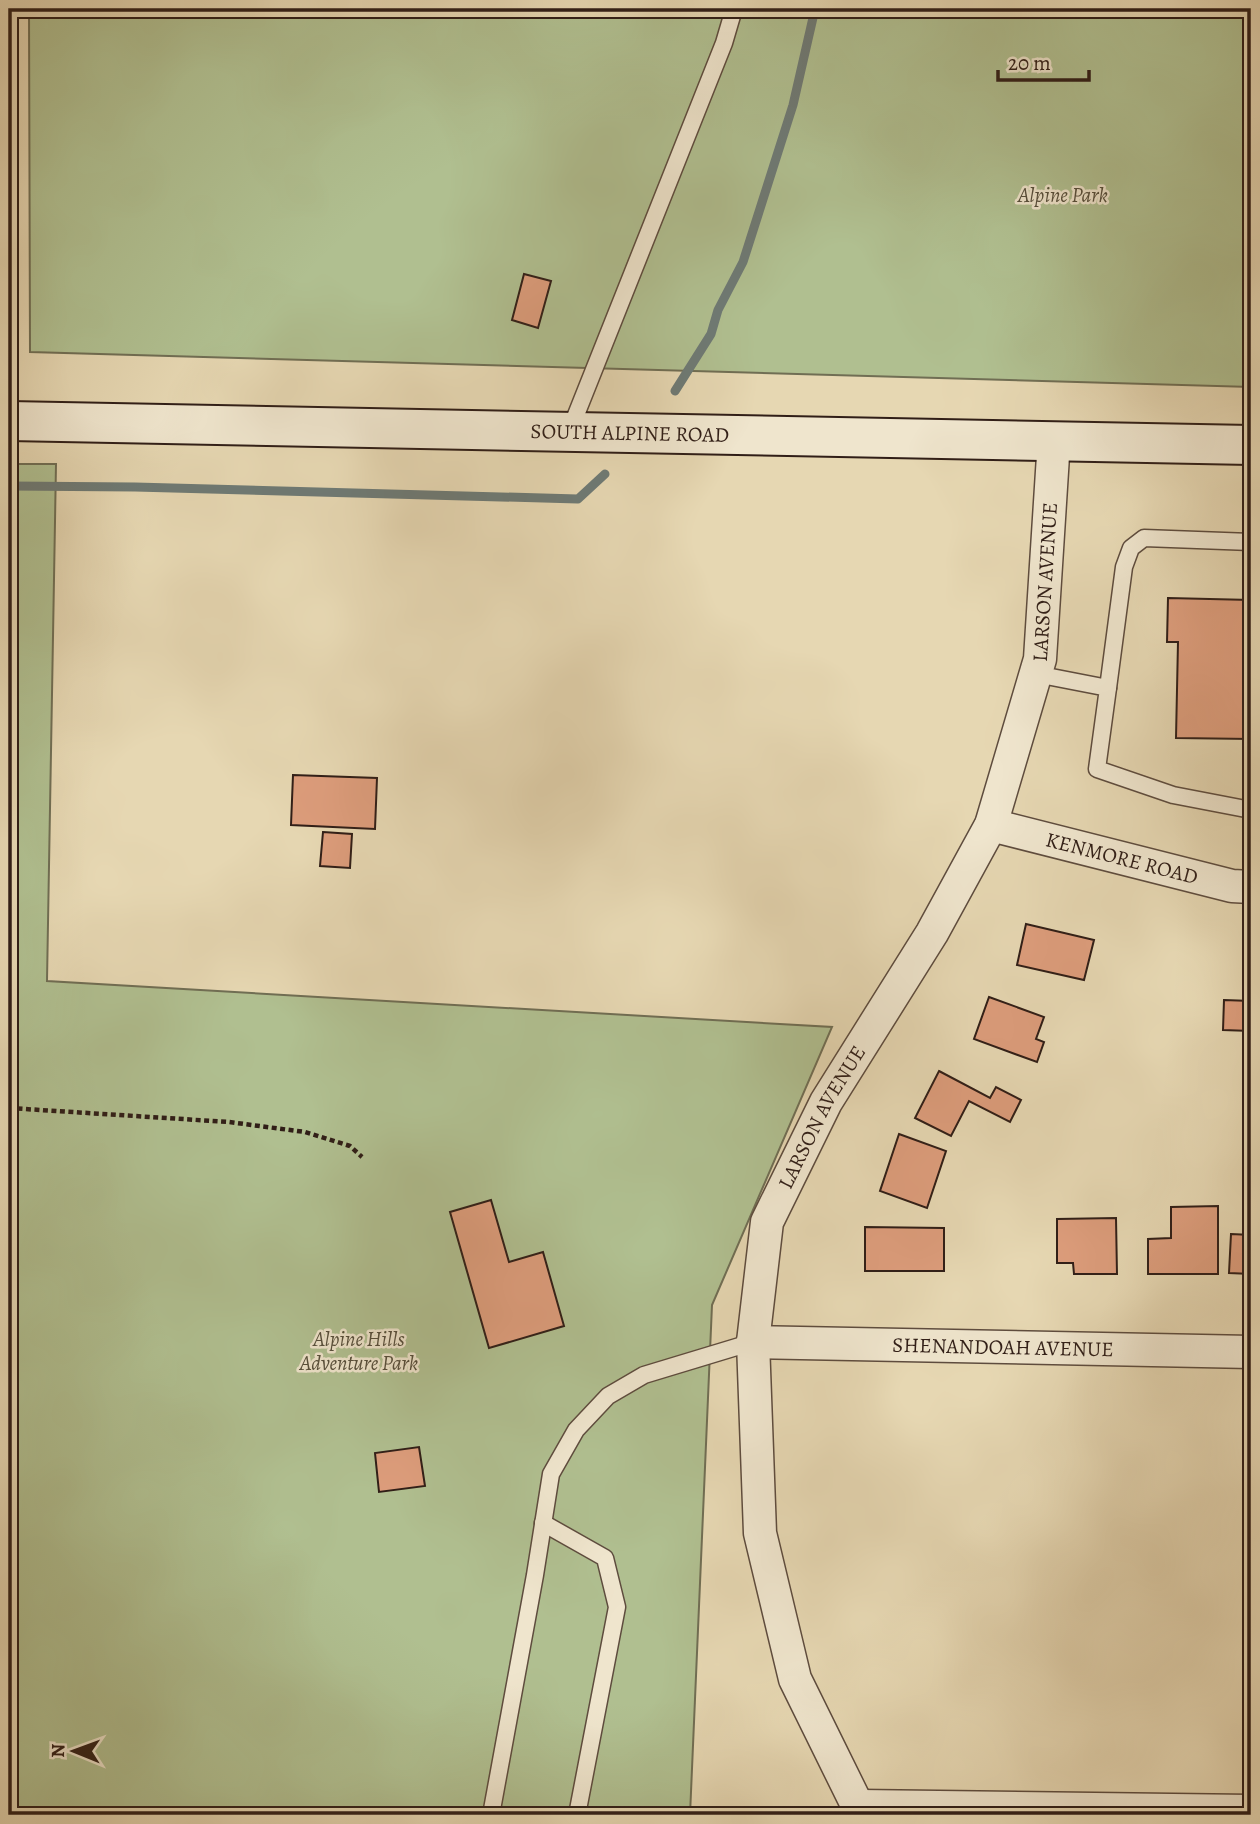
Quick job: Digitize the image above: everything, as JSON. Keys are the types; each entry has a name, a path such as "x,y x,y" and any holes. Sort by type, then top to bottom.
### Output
{"main road":[{"name":"SOUTH ALPINE ROAD","path":"9,421 1251,445"}],"street":[{"name":"LARSON AVENUE","path":"861,1811 795,1679 760,1533 753,1342 767,1222 826,1102 932,933 991,825 1040,659 1054,440"},
{"name":"KENMORE ROAD","path":"991,825 1232,886 1251,887"},
{"name":"SHENANDOAH AVENUE","path":"753,1342 1251,1352"},
{"path":"861,1811 1251,1811"}],"lane":[{"path":"570,431 724,43 734,9"},
{"path":"1251,542 1144,538 1131,548 1124,567 1097,769 1173,795 1251,810"},
{"path":"1036,674 1108,688"},
{"path":"491,1815 551,1474 576,1430 608,1396 644,1375 753,1342"},
{"path":"543,1523 605,1558 617,1607 577,1815"}],"path":[{"path":"9,989 9,1034"},
{"path":"9,1108 229,1122 305,1132 350,1146 362,1157"}],"green space":[{"name":"Alpine Park","path":"29,9 1251,9 1251,387 30,352"},
{"name":"Alpine Hills Adventure Park","path":"9,464 56,464 47,981 832,1027 712,1305 690,1815 9,1815"}],"building":[{"path":"524,274 551,281 538,328 512,320"},
{"path":"1168,598 1251,600 1251,739 1176,738 1178,642 1167,642"},
{"path":"293,775 377,778 375,829 291,825"},
{"path":"323,832 352,834 350,868 320,866"},
{"path":"1026,924 1094,940 1084,980 1017,965"},
{"path":"989,997 1044,1017 1036,1039 1044,1042 1037,1062 974,1039"},
{"path":"1224,1000 1251,1001 1251,1031 1223,1030"},
{"path":"939,1071 990,1098 996,1087 1021,1100 1010,1122 969,1101 951,1136 915,1118"},
{"path":"899,1134 946,1151 927,1208 880,1191"},
{"path":"491,1200 509,1262 543,1252 564,1326 489,1348 450,1212"},
{"path":"1218,1206 1218,1274 1148,1274 1148,1239 1171,1238 1171,1207"},
{"path":"1116,1218 1117,1274 1074,1274 1073,1263 1057,1263 1057,1219"},
{"path":"865,1227 944,1228 944,1271 865,1271"},
{"path":"1231,1234 1251,1235 1251,1274 1229,1273"},
{"path":"419,1447 425,1486 379,1492 375,1453"}],"waterway":[{"path":"675,391 711,334 718,310 743,262 793,105 815,9"},
{"path":"9,486 578,499 605,474"}]}
